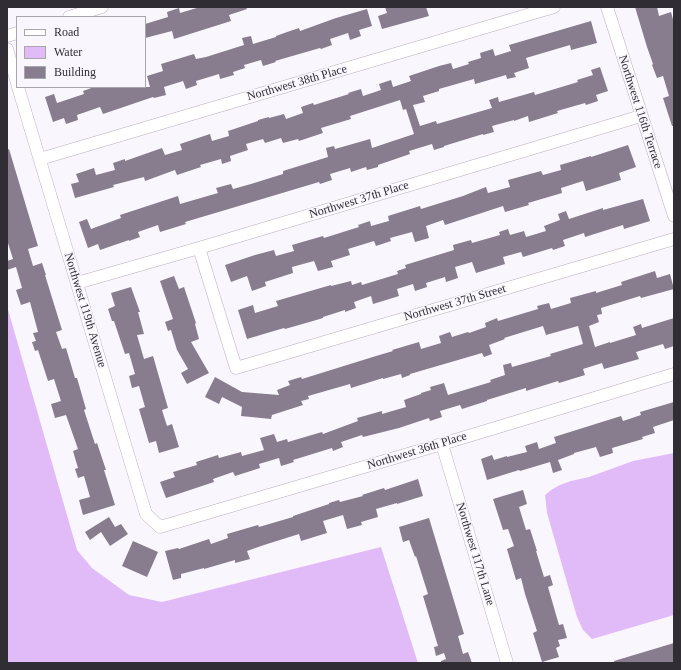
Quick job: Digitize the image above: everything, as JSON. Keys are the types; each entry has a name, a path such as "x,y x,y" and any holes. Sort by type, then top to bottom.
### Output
{"street":[{"path":"72,16 102,7"},
{"name":"Northwest 38th Place","path":"40,159 554,7"},
{"name":"Northwest 116th Terrace","path":"607,7 674,216"},
{"path":"7,49 16,80"},
{"name":"Northwest 119th Avenue","path":"18,88 146,514 160,527"},
{"name":"Northwest 37th Place","path":"77,283 642,116"},
{"name":"Northwest 37th Street","path":"199,248 236,368 674,239"},
{"name":"Northwest 36th Place","path":"160,527 674,374"},
{"name":"Northwest 117th Lane","path":"442,444 508,663"}],"water":[{"path":"7,306 77,550 92,568 129,595 162,602 381,547 418,663 7,663"},
{"path":"674,453 674,615 592,639 583,630 577,617 547,513 545,495 560,485 571,481 589,477 633,461"}],"building":[{"path":"200,7 246,7 247,9 229,15 231,21 174,39 172,31 146,38 146,24 168,17 167,12 179,8 180,13"},
{"path":"385,7 426,7 429,16 382,29 378,16 387,13"},
{"path":"635,7 657,7 659,16 671,12 674,23 674,126 672,126 663,98 669,96 663,76 657,78"},
{"path":"367,9 372,26 359,30 361,36 350,40 348,33 330,39 332,45 321,49 320,48 275,61 276,62 263,66 261,60 244,65 245,68 233,72 234,75 220,79 219,74 196,81 197,85 186,89 183,81 164,87 166,95 153,97 103,114 100,107 77,115 78,120 66,124 64,118 53,122 45,97 54,94 57,103 84,94 83,91 91,88 150,87 147,76 163,71 161,64 194,54 196,59 206,57 244,45 242,38 251,36 253,44 299,28 300,31"},
{"path":"591,21 597,43 571,50 570,45 526,58 529,68 514,73 516,77 507,79 506,75 475,84 474,79 439,89 439,91 423,96 425,102 413,105 420,126 436,121 437,124 492,108 489,100 498,97 499,102 534,92 535,95 578,82 577,80 593,75 591,70 600,67 608,91 596,95 598,101 557,111 558,113 529,122 528,116 492,126 494,132 483,134 434,150 432,144 409,151 410,154 378,165 378,167 367,170 366,167 351,172 350,168 330,174 332,180 320,184 319,182 185,222 186,224 160,232 158,225 138,232 140,237 100,250 98,244 88,248 79,222 87,219 91,229 121,218 120,215 178,196 180,204 218,193 216,188 231,184 233,189 283,174 283,171 328,157 326,148 334,146 335,149 370,139 372,148 414,134 406,109 403,110 400,100 350,116 351,119 321,128 323,133 299,141 298,139 283,143 281,138 265,143 263,139 246,144 248,150 230,156 231,161 222,164 221,159 200,165 201,167 177,175 175,170 145,181 144,177 113,185 114,187 75,198 71,184 79,182 76,174 94,168 96,175 115,170 113,163 125,159 125,161 162,148 165,155 182,150 180,144 210,134 212,141 229,136 228,131 258,120 284,114 286,119 303,113 301,107 313,103 314,105 361,89 363,96 381,90 379,84 391,80 393,87 411,81 409,76 439,66 451,63 453,69 481,58 480,53 493,49 495,56 511,51 509,45"},
{"path":"628,145 636,167 619,173 621,180 586,191 583,181 561,188 562,193 528,203 529,205 505,212 503,206 445,225 443,220 426,226 429,238 415,242 412,232 390,238 391,241 376,246 374,241 348,249 350,255 331,261 333,267 318,271 314,261 292,267 293,273 265,282 266,286 252,291 247,276 231,282 225,265 274,250 276,256 294,251 292,245 323,236 324,238 359,227 358,225 370,221 371,226 389,221 388,216 420,206 421,209 486,187 488,193 510,187 508,180 541,171 543,175 561,170 560,165"},
{"path":"9,149 38,246 28,249 33,266 42,263 62,330 56,332 62,349 66,348 75,378 77,378 86,409 84,410 95,444 97,443 106,470 104,470 115,505 83,515 79,500 90,497 84,476 78,478 75,469 78,468 73,451 78,449 66,415 55,418 51,404 61,401 54,379 48,381 38,350 35,351 32,342 36,341 33,333 38,332 30,302 21,305 16,290 22,288 16,267 7,270 7,261 13,259 7,240 7,150"},
{"path":"643,199 650,221 624,229 623,225 585,237 584,233 563,240 565,246 553,250 552,248 523,257 521,252 503,257 505,264 476,273 472,262 455,267 458,278 446,282 445,277 426,283 427,287 415,291 413,284 397,289 399,296 373,304 371,296 354,302 356,308 345,312 345,310 313,321 247,339 238,310 253,305 255,313 278,306 276,301 331,285 351,281 352,285 361,282 362,285 398,274 397,271 406,268 405,265 454,250 453,245 471,240 472,243 500,235 499,232 508,229 510,235 524,231 526,237 546,231 544,226 560,220 558,214 566,211 569,219 603,208 603,210"},
{"path":"655,271 657,278 670,274 674,289 641,298 640,296 601,308 602,314 597,315 599,322 589,326 595,347 636,335 633,327 641,324 642,328 674,318 674,346 665,349 663,344 636,352 639,359 604,369 602,363 583,369 585,375 559,383 558,381 526,391 526,388 462,409 460,405 440,411 442,417 430,421 429,418 399,428 363,437 362,435 341,442 343,447 333,451 332,448 293,460 294,462 281,466 279,458 259,464 260,468 235,476 233,472 213,479 214,482 166,498 160,482 175,477 173,472 197,465 196,462 218,455 219,458 241,452 242,456 264,450 260,438 274,434 277,442 287,439 288,442 322,432 323,434 358,421 357,418 382,411 382,414 406,407 404,400 431,390 430,387 444,383 448,395 491,382 490,380 505,375 503,365 511,363 512,367 551,356 550,354 583,344 578,326 546,335 543,326 504,338 505,339 489,345 492,354 484,357 482,353 410,374 402,378 401,374 351,388 350,384 308,396 309,399 301,401 303,405 272,415 271,419 241,416 242,407 222,397 219,404 205,397 215,377 242,392 279,395 277,390 290,385 288,381 301,377 302,379 419,342 421,349 441,343 439,336 450,332 452,337 468,332 469,333 486,327 485,323 497,318 498,321 538,309 537,306 549,303 551,309 571,303 570,298 596,291 596,293 622,285 621,282"},
{"path":"174,276 179,289 184,287 196,323 199,339 191,342 209,373 187,384 181,373 188,369 177,350 171,330 168,331 165,322 173,319 160,281"},
{"path":"131,287 140,312 138,312 144,334 137,335 144,359 153,356 168,408 162,410 167,426 172,424 179,447 159,453 156,441 149,443 139,409 145,407 139,386 132,388 129,376 135,374 129,353 125,354 114,321 112,321 108,309 115,306 111,293"},
{"path":"674,402 674,420 653,427 655,433 642,437 643,439 612,448 613,453 600,457 596,447 574,453 558,460 562,470 553,473 550,462 487,480 481,459 492,455 494,460 527,452 525,446 537,442 539,449 556,443 554,437 621,416 623,421 641,415 640,412"},
{"path":"418,479 423,496 376,509 378,517 361,522 362,525 347,529 343,515 323,521 327,533 301,541 299,534 247,551 250,559 235,563 235,560 181,574 181,578 173,580 165,551 179,549 209,539 211,544 228,538 227,534 258,525 259,527 293,517 329,503 339,500 340,502 363,496 362,495 384,488 385,490"},
{"path":"523,490 527,504 519,507 526,530 530,529 544,577 550,575 553,585 548,587 559,625 563,624 567,638 558,640 560,646 556,648 559,657 542,662 533,633 537,631 521,578 516,580 507,549 514,546 508,529 503,530 493,499"},
{"path":"109,517 115,527 121,524 128,534 110,546 101,532 90,540 85,532"},
{"path":"429,518 464,634 458,636 463,654 468,652 472,663 441,663 441,661 446,659 444,653 436,656 434,647 438,646 423,596 428,594 416,556 415,557 409,540 403,542 399,527"},
{"path":"133,541 158,552 147,577 122,566"},
{"path":"674,643 674,663 614,663 614,661"}]}
